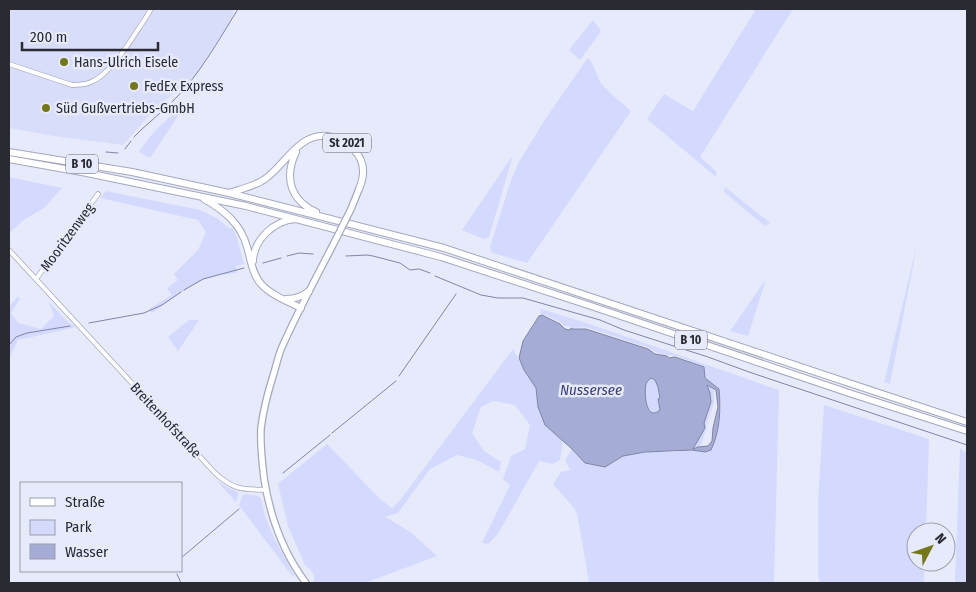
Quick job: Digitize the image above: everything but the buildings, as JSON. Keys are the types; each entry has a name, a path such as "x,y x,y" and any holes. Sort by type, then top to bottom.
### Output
{"highway":[{"name":"St 2021","path":"299,146 312,138 323,135 334,136 344,141 358,154 362,161 364,170 359,189"},
{"path":"229,193 264,180 299,146"},
{"path":"299,146 290,169 290,184 301,203 312,211 326,217"},
{"name":"B 10","path":"9,152 132,172 229,193 444,248 967,422"},
{"name":"B 10","path":"9,159 199,195 297,218 441,257 967,431"},
{"path":"199,195 218,206 230,216 240,230 246,244 252,268 259,282 266,289 301,308"},
{"path":"252,268 258,244 268,231 278,224 297,218"},
{"path":"284,300 298,298 309,291"}],"main road":[{"name":"St 2021","path":"306,583 294,568 279,537 271,513 262,461 262,427 270,386 281,349 359,189"}],"street":[{"path":"9,64 72,85 91,83 113,65 150,9"},
{"name":"Mooritzenweg","path":"36,279 98,194"},
{"name":"Breitenhofstraße","path":"9,250 219,476 232,486 242,489 266,490"}],"shaded area":[{"path":"9,9 234,9 232,18 197,74 155,109 123,145 9,128"}],"green space":[{"path":"756,9 793,9 700,157 716,171 716,177 647,119 664,94 693,111"},
{"path":"593,20 600,29 600,33 580,60 569,50"},
{"path":"588,58 601,83 631,111 527,263 493,253 490,247 511,180 519,162 544,121"},
{"path":"185,106 150,158 139,152 159,126"},
{"path":"513,155 489,237 484,239 462,230"},
{"path":"9,177 62,188 44,208 25,219 9,233"},
{"path":"725,187 770,223 765,226 724,192"},
{"path":"106,191 200,210 218,219 230,229 232,227 244,264 236,266 237,273 214,276 198,283 152,313 149,309 172,295 167,288 178,280 174,274 198,250 206,232 198,220 100,198"},
{"path":"918,240 890,384 884,382"},
{"path":"766,279 748,336 730,331"},
{"path":"18,296 20,299 11,313 18,323 41,329 54,316 49,302 68,322 76,327 18,340 9,359 9,307"},
{"path":"541,309 779,390 774,583 580,583 589,581 577,514 575,509 553,484 561,472 570,470 565,460 572,449 585,463 605,467 623,456 646,452 677,452 704,422 708,414 710,395 707,384 714,390 714,403 701,445 693,450 705,452 711,450 721,407 719,389 705,378 704,367 586,327 573,328 564,326 540,313"},
{"path":"189,320 199,320 178,351 168,337"},
{"path":"513,349 536,388 538,407 545,425 563,441 560,460 553,464 539,461 498,534 488,544 482,543 510,485 503,479 511,456 525,449 530,425 515,405 493,401 481,407 472,433 484,451 501,462 499,472 477,460 457,455 430,469 398,513 385,517 409,531 437,556 365,583 314,583 314,575 305,565 288,526 278,484 327,444 380,499 392,508 401,499"},
{"path":"651,378 657,384 661,399 658,399 661,410 656,413 649,410 645,394 647,381"},
{"path":"824,405 929,439 926,522 906,522 906,572 924,572 924,583 820,583 818,576 818,501"},
{"path":"960,448 967,454 967,583 955,583"},
{"path":"217,481 238,492 236,502"},
{"path":"245,494 258,496 261,499 266,519 294,575 293,577 239,506 242,496"}],"water":[{"name":"Nussersee","path":"542,315 560,324 565,329 586,329 648,349 655,354 669,358 675,357 704,367 705,378 719,389 719,420 711,450 705,452 692,450 645,452 623,456 605,467 585,463 545,425 538,407 536,388 524,370 519,358 523,341 539,316","holes":["651,378 655,380 660,398 658,399 660,410 655,413 649,410 645,394 647,381","707,385 716,390 718,407 712,441 708,446 693,449 705,428 704,423 711,402"]}],"waterway":[{"path":"172,102 199,70 238,9"},
{"path":"134,137 168,106"},
{"path":"125,149 131,141"},
{"path":"106,152 118,153"},
{"path":"287,256 299,253 313,254"},
{"path":"346,256 373,256 400,263 410,270 419,269 430,273"},
{"path":"263,263 281,258"},
{"path":"184,290 203,279 244,268"},
{"path":"435,276 481,295 498,298 523,298 600,320 624,330 967,445"},
{"path":"89,323 144,313 162,305 181,292"},
{"path":"399,376 456,294"},
{"path":"9,345 16,337 27,333 70,326"},
{"path":"332,433 396,381"},
{"path":"283,473 330,435"},
{"path":"182,557 239,509"},
{"path":"177,574 181,583"}],"place":[{"name":"Hans-Ulrich Eisele","path":"64,62"},
{"name":"FedEx Express","path":"134,86"},
{"name":"Süd Gußvertriebs-GmbH","path":"46,108"}]}
